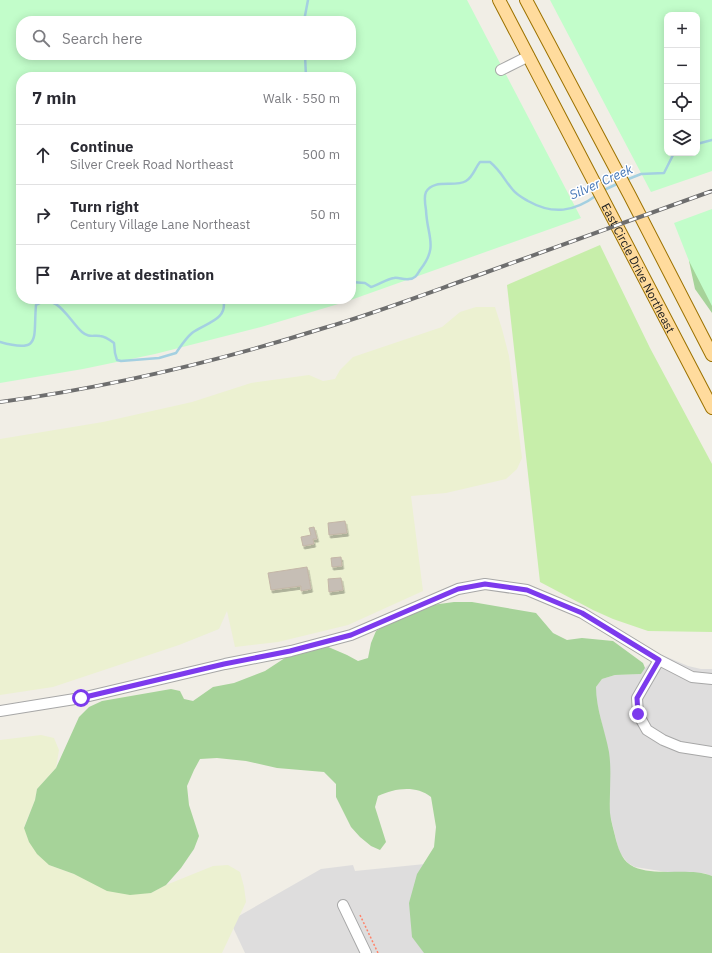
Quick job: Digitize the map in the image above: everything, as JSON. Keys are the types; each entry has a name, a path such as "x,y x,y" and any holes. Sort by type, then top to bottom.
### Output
{"main road":[{"name":"East Circle Drive Northeast","path":"500,0 712,408"},
{"name":"East Circle Drive Northeast","path":"526,0 712,355"}],"street":[{"path":"501,70 529,56"},
{"path":"0,711 81,698 224,664 290,651 351,635 458,589 485,584 527,590 582,613 659,660 692,677 712,679"},
{"path":"659,660 637,698 638,714 647,730 663,740 680,747 712,752"},
{"path":"343,904 366,953"}],"path":[{"path":"360,915 378,953"}],"shaded area":[{"path":"660,654 688,666 701,669 712,669 712,876 704,873 673,873 635,867 628,863 619,852 610,815 609,754 596,699 596,687 602,679 615,675 641,674 645,668"},
{"path":"515,855 712,953 245,953 230,921 321,869 353,865 355,871"}],"green space":[{"path":"0,0 467,0 581,218 356,298 356,72 16,72 16,304 338,304 261,327 155,354 83,369 0,383"},
{"path":"550,0 712,0 712,171 651,192"},
{"path":"712,209 712,306 689,261 674,223"},
{"path":"712,221 712,313 695,289 689,261 700,230"},
{"path":"600,245 650,348 712,464 712,632 648,631 613,619 593,610 540,582 507,285"},
{"path":"476,307 495,307 502,329 509,356 522,458 517,469 506,479 446,493 411,496 423,591 348,625 278,642 235,647 227,611 219,629 179,645 53,687 0,695 0,439 103,422 192,402 251,383 309,375 323,381 335,379 340,370 353,357 442,327 460,312"},
{"path":"454,602 472,602 536,613 553,633 567,640 582,638 613,641 643,663 645,668 641,674 615,675 602,679 596,687 599,711 609,752 610,813 616,840 624,859 634,867 653,871 703,873 712,876 712,953 424,953 412,937 409,903 417,874 434,847 436,827 431,797 425,793 412,789 391,791 378,796 375,807 386,842 380,850 371,846 351,827 336,797 336,784 324,772 277,768 246,761 217,758 200,759 187,786 189,805 199,836 194,849 181,868 166,885 151,893 130,895 107,891 74,874 49,865 37,854 29,842 24,828 35,800 37,789 56,768 79,717 89,707 102,701 171,689 180,691 184,699 193,701 213,687 234,683 265,671 291,654 326,646 358,661 368,658 371,643 376,631 392,621 432,605"},
{"path":"41,735 54,738 59,750 56,768 37,789 35,800 24,827 49,865 74,874 151,893 166,885 213,866 228,865 240,872 246,902 222,953 0,953 0,740"}],"building":[{"path":"345,521 347,533 329,535 328,523"},
{"path":"314,527 317,539 313,539 314,544 303,546 301,537 311,535 309,528"},
{"path":"341,557 342,566 332,567 331,558"},
{"path":"307,567 311,589 301,591 301,586 271,590 268,573"},
{"path":"341,578 343,590 329,592 328,579"}],"waterway":[{"path":"305,16 308,0"},
{"path":"305,60 306,72"},
{"name":"Silver Creek","path":"700,143 712,140"},
{"name":"Silver Creek","path":"626,180 641,174 664,173 672,156"},
{"name":"Silver Creek","path":"356,282 365,283 371,287 391,279 407,279 416,276 426,262 431,248 425,203 426,192 434,185 456,184 466,181 480,162 490,162 516,193 528,201 546,208 555,210 572,208 597,195"},
{"name":"Silver Creek","path":"602,191 619,183"},
{"name":"Silver Creek","path":"0,342 23,346 29,344 33,340 36,305 38,304"},
{"name":"Silver Creek","path":"56,304 84,334 103,337 114,343 117,360 121,361 159,358 176,353 192,333 215,320 223,312 224,304"}],"railway":[{"path":"0,402 82,389 164,372 245,351 345,322 712,191"}],"route":[{"path":"81,698 224,664 290,651 351,635 458,589 485,584 527,590 582,613 659,660 637,698 638,714"}]}
